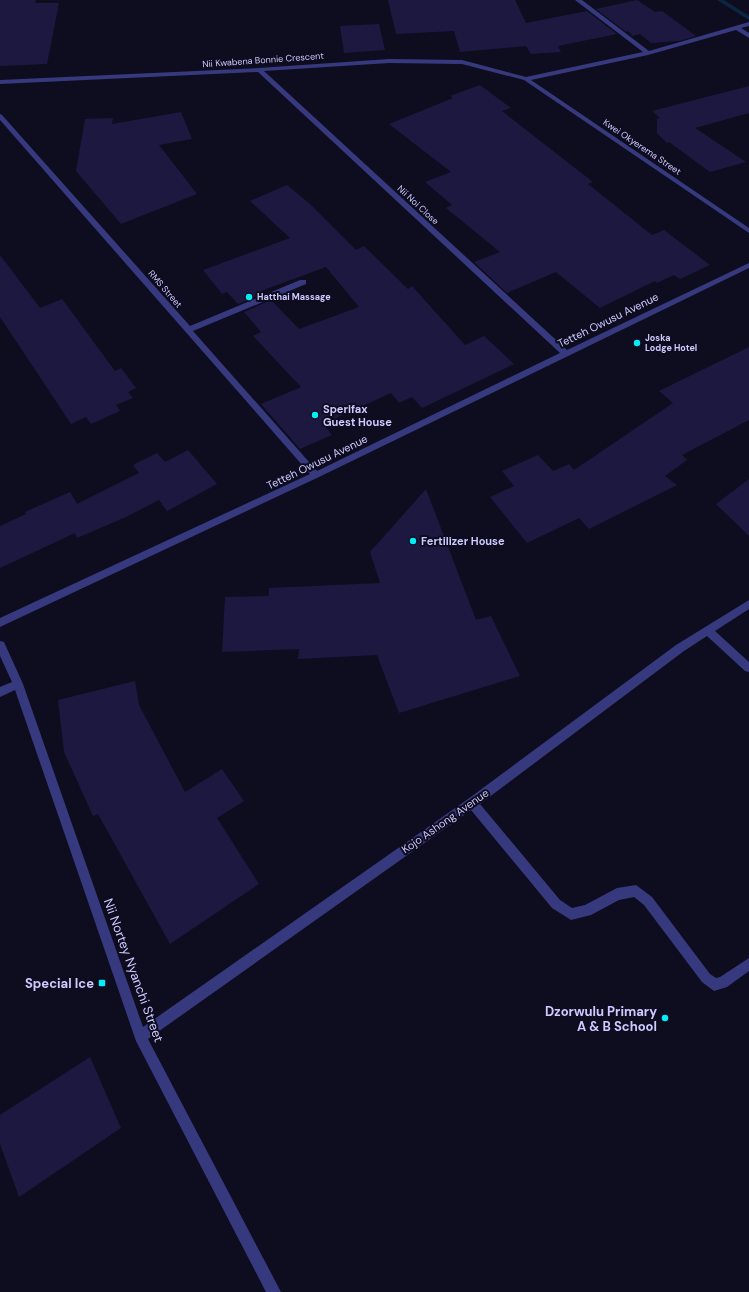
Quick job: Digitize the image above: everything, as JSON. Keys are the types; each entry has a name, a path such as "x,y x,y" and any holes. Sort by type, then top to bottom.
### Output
{"street":[{"path":"578,0 648,53"},
{"path":"526,79 648,53 749,24"},
{"path":"736,27 749,36"},
{"name":"Nii Kwabena Bonnie Crescent","path":"0,82 259,70 389,61 462,62 526,79"},
{"name":"Nii Noi Close","path":"259,70 565,354"},
{"name":"Kwei Okyerema Street","path":"526,79 749,231"},
{"name":"RMS Street","path":"0,116 316,475"},
{"name":"Tetteh Owusu Avenue","path":"0,623 316,475 749,265"},
{"path":"188,330 303,282"},
{"name":"Kojo Ashong Avenue","path":"140,1037 472,803 680,648 709,631 749,604"},
{"path":"709,631 749,668"},
{"name":"Nii Nortey Nyanchi Street","path":"0,645 18,684 140,1037 274,1292"},
{"path":"0,692 18,684"},
{"path":"472,803 556,904 571,914 587,911 617,894 636,891 648,901 706,978 714,985 723,983 749,964"}],"building":[{"path":"0,0 36,0 35,3 59,3 47,64 0,66"},
{"path":"388,0 515,0 526,23 587,11 617,34 558,46 561,52 531,54 526,46 460,52 454,31 396,34"},
{"path":"637,0 655,12 662,11 696,36 679,41 651,43 640,34 633,36 628,31 626,32 596,9"},
{"path":"379,24 385,50 344,53 340,26"},
{"path":"480,85 511,108 502,111 593,182 588,184 652,235 664,230 710,265 680,279 674,275 657,283 655,281 600,308 556,272 507,293 474,262 500,252 446,208 452,205 425,182 451,172 389,124 453,98 450,96"},
{"path":"749,86 749,113 695,128 746,162 710,172 669,142 667,143 657,133 657,119 660,118 652,111"},
{"path":"181,112 192,139 159,145 197,194 121,224 76,171 85,119 113,118 112,124"},
{"path":"287,185 310,204 356,250 364,246 408,289 412,286 465,345 484,336 514,364 422,408 412,397 399,403 391,393 323,424 332,435 300,449 261,404 301,387 253,336 261,332 244,312 271,300 299,329 359,307 326,267 261,291 264,293 238,304 227,292 222,294 203,270 290,238 250,201"},
{"path":"0,255 40,308 62,299 115,371 121,368 136,388 128,392 133,398 116,405 120,411 91,424 86,417 71,424 0,317"},
{"path":"749,347 749,420 682,455 687,460 665,476 677,485 589,529 579,518 527,543 490,497 514,486 502,471 538,455 553,471 569,464 574,470 673,403 659,391"},
{"path":"188,450 217,484 167,511 159,500 126,517 77,538 75,533 0,568 0,526 26,514 25,512 70,492 77,504 139,473 133,465 157,453 165,462"},
{"path":"749,479 749,536 716,504"},
{"path":"426,489 476,620 491,616 520,676 399,713 377,655 298,659 299,649 222,652 225,597 269,596 269,588 380,583 370,552"},
{"path":"135,681 139,705 185,792 222,769 244,801 217,818 259,884 170,944 98,814 93,816 64,752 58,700"},
{"path":"90,1057 121,1128 19,1197 0,1144 0,1115"}],"waterway":[{"path":"720,0 749,18"}],"place":[{"name":"Hatthai Massage","path":"249,297"},
{"name":"Joska Lodge Hotel","path":"637,343"},
{"name":"Sperifax Guest House","path":"315,415"},
{"name":"Fertilizer House","path":"413,541"},
{"name":"Special Ice","path":"102,983"},
{"name":"Dzorwulu Primary A & B School","path":"665,1018"}]}
